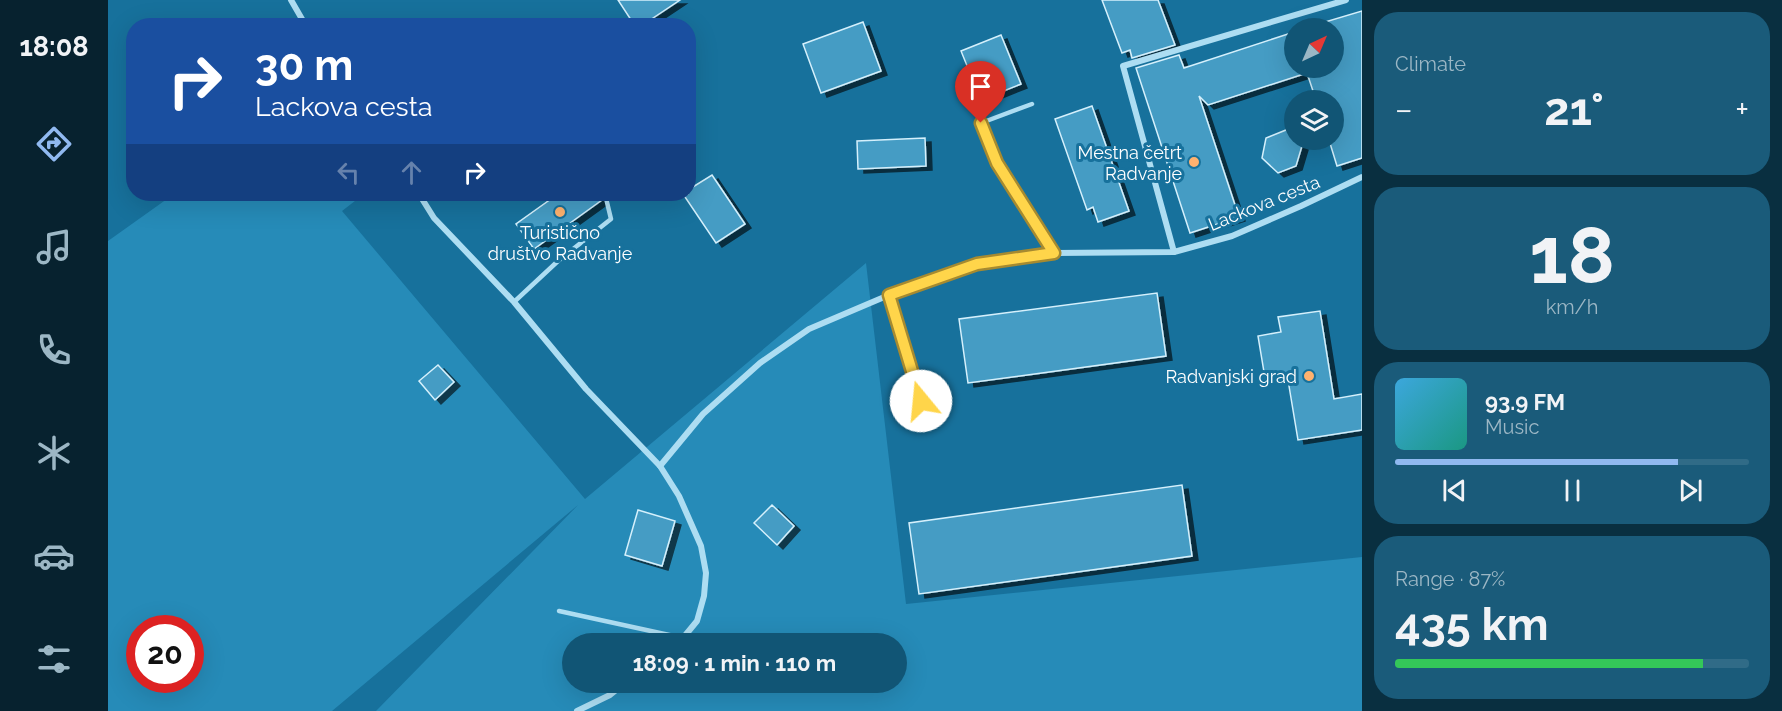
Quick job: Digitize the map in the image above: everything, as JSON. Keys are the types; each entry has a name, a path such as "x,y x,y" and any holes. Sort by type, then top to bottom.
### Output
{"street":[{"path":"291,0 301,18"},
{"path":"1174,252 1123,66 1346,0"},
{"name":"Lackova cesta","path":"660,466 703,414 760,363 809,329 889,295 977,264 1054,253 1174,252 1232,236 1362,177"},
{"path":"423,201 434,218 514,302 586,389 660,466 679,496 701,546 706,573 704,596 697,621 687,633"},
{"path":"577,711 612,693"}],"lane":[{"path":"1032,104 981,123 997,163 1054,253"},
{"path":"514,302 558,261 611,219 607,201"},
{"path":"889,295 921,401"},
{"path":"559,611 660,633"}],"shaded area":[{"path":"164,201 355,201 342,211 585,499 866,263 906,604 1362,557 1362,711 376,711 578,505 332,711 108,711 108,241"}],"building":[{"path":"618,0 680,0 653,18 630,18"},
{"path":"1102,0 1158,0 1175,45 1132,58 1130,50 1122,53"},
{"path":"1362,11 1362,158 1337,166 1332,150 1344,150 1344,90 1313,90 1309,78 1344,78 1344,18 1339,18"},
{"path":"863,22 881,71 821,93 803,44"},
{"path":"1001,35 1021,84 981,100 961,51"},
{"path":"1284,35 1284,78 1292,78 1208,105 1199,96 1239,217 1190,233 1136,68 1179,55 1184,68"},
{"path":"1092,106 1129,211 1098,222 1093,207 1087,210 1055,119"},
{"path":"1284,131 1284,150 1301,150 1296,166 1278,173 1262,158 1266,138"},
{"path":"925,138 926,166 858,169 857,141"},
{"path":"712,175 745,224 716,243 688,201 696,201 696,185"},
{"name":"Turistično društvo Radvanje","path":"548,201 601,201 534,249 516,224"},
{"path":"1157,293 1166,356 968,383 959,319"},
{"name":"Radvanjski grad","path":"1320,311 1334,399 1362,394 1362,430 1298,440 1287,374 1265,378 1258,336 1281,332 1278,317"},
{"path":"438,365 454,382 435,400 419,381"},
{"path":"1182,485 1192,556 919,594 909,523"},
{"path":"772,505 794,526 777,545 754,523"},
{"path":"638,510 675,521 662,566 625,555"}],"place":[{"name":"Mestna četrt Radvanje","path":"1194,162"},
{"name":"Turistično društvo Radvanje","path":"560,212"},
{"name":"Radvanjski grad","path":"1309,376"}],"route":[{"path":"921,401 889,295 977,264 1054,253 997,163 981,123"}]}
